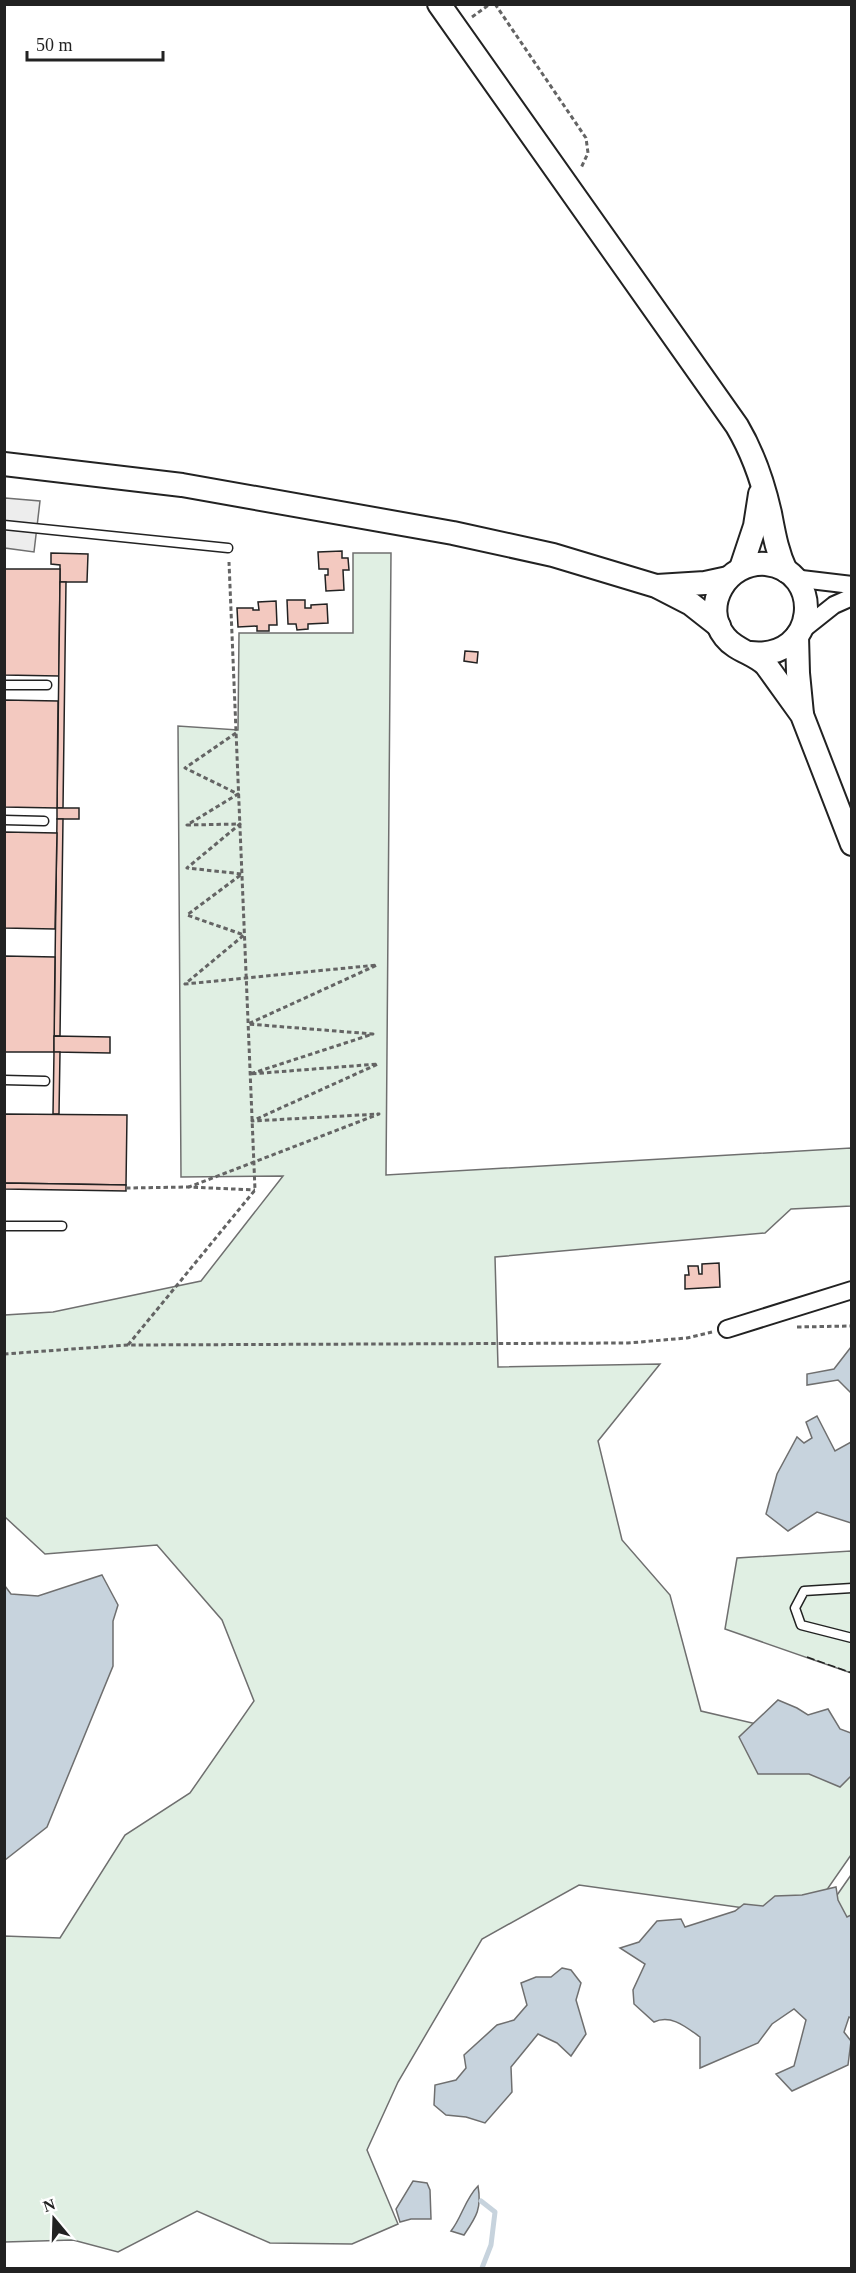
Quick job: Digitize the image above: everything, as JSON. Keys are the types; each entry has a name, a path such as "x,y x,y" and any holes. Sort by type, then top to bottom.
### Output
{"street":[{"path":"439,4 737,426 755,459 775,544 789,574 804,594 806,603 806,613 799,634 798,672 802,715"},
{"path":"4,464 182,485 453,533 553,555 656,586 691,604 718,626 731,644 750,653 766,665 802,715 852,844"},
{"path":"718,626 716,606 718,596 735,573 755,526 761,481"},
{"path":"656,586 705,583 735,573 750,565 769,564 789,574 852,585"},
{"path":"750,653 771,654 781,650 834,605 852,597"},
{"path":"726,1329 852,1290"}],"lane":[{"path":"4,525 228,548"},
{"path":"4,685 47,685"},
{"path":"4,820 44,821"},
{"path":"4,1080 45,1081"},
{"path":"4,1226 62,1226"},
{"path":"852,1588 804,1591 795,1608 801,1625 852,1638"}],"path":[{"path":"495,4 586,138 588,153 571,191"},
{"path":"128,1345 255,1190 228,548"},
{"path":"236,734 185,768 238,794"},
{"path":"238,794 187,825 240,824"},
{"path":"240,824 187,868 242,874"},
{"path":"242,874 187,915 244,935"},
{"path":"244,935 185,984 377,965 248,1024"},
{"path":"248,1024 373,1034 250,1074"},
{"path":"250,1074 378,1064 252,1121"},
{"path":"189,1187 379,1114 252,1121"},
{"path":"126,1188 189,1187 255,1190"},
{"path":"4,1354 128,1345 628,1343 687,1338 726,1329"}],"green space":[{"path":"353,553 391,553 386,1175 851,1148 851,1206 791,1209 765,1233 495,1257 498,1367 660,1364 598,1441 622,1540 670,1595 701,1711 851,1746 851,1855 808,1917 579,1885 482,1939 398,2082 367,2150 398,2224 352,2244 270,2243 197,2211 118,2252 73,2240 5,2242 4,1936 60,1938 125,1835 190,1793 254,1701 222,1620 157,1545 45,1554 5,1517 5,1315 53,1312 201,1281 283,1176 181,1177 178,726 238,730 239,633 353,633"},
{"path":"851,1551 851,1673 725,1629 737,1558"},
{"path":"851,1875 851,1959 796,1954"}],"shaded area":[{"path":"5,498 40,501 34,552 5,548"},
{"path":"851,1347 851,1393 838,1380 807,1385 807,1374 834,1369"},
{"path":"817,1416 835,1451 851,1442 851,1523 817,1512 788,1531 766,1514 777,1474 797,1437 804,1443 812,1438 806,1422"},
{"path":"102,1575 118,1605 113,1621 113,1666 47,1827 5,1860 5,1586 11,1594 38,1596"},
{"path":"778,1700 808,1715 828,1709 840,1729 851,1733 851,1776 840,1787 809,1774 758,1774 739,1737"},
{"path":"836,1887 838,1900 847,1917 851,1915 851,2018 849,2017 844,2032 851,2041 848,2065 792,2091 776,2074 794,2066 806,2020 794,2009 772,2024 758,2043 700,2068 700,2037 672,2021 654,2022 634,2004 633,1990 645,1964 620,1948 639,1942 657,1921 681,1919 685,1927 735,1911 744,1904 763,1906 775,1896 802,1895"},
{"path":"562,1968 571,1970 581,1983 576,2000 586,2034 571,2056 557,2043 538,2034 511,2067 512,2092 485,2123 466,2117 446,2115 434,2105 435,2085 456,2080 466,2068 464,2055 497,2025 514,2020 527,2005 521,1983 536,1977 551,1977"},
{"path":"413,2181 427,2183 430,2190 431,2219 411,2219 400,2222 396,2209"},
{"path":"478,2186 478,2207 472,2223 464,2235 451,2231 470,2197"}],"building":[{"path":"342,551 342,558 348,558 349,570 343,570 344,590 326,591 325,575 328,575 328,569 319,569 318,552"},
{"path":"51,553 88,554 87,582 60,582 60,565 51,564"},
{"path":"4,569 60,569 59,676 4,675"},
{"path":"60,582 66,582 63,808 57,808"},
{"path":"287,600 305,600 305,608 311,608 311,605 327,604 328,623 308,624 308,629 297,630 296,624 288,624"},
{"path":"276,601 277,625 269,625 269,631 257,631 257,626 238,627 237,608 259,610 258,602"},
{"path":"465,651 478,652 477,663 464,661"},
{"path":"4,700 58,701 57,808 4,807"},
{"path":"57,808 79,808 79,819 57,819"},
{"path":"57,819 63,819 60,1036 54,1036"},
{"path":"4,832 57,833 55,929 4,928"},
{"path":"4,956 55,957 54,1052 4,1052"},
{"path":"54,1036 110,1037 110,1053 54,1052"},
{"path":"54,1052 60,1052 59,1114 53,1114"},
{"path":"4,1114 127,1115 126,1185 4,1183"},
{"path":"4,1183 126,1185 126,1191 4,1189"},
{"path":"719,1263 720,1287 685,1289 685,1275 689,1275 688,1266 698,1266 699,1274 702,1274 702,1264"}],"waterway":[{"path":"481,2201 495,2212 491,2245 482,2268"}],"fence":[{"path":"807,1657 852,1673"}]}
